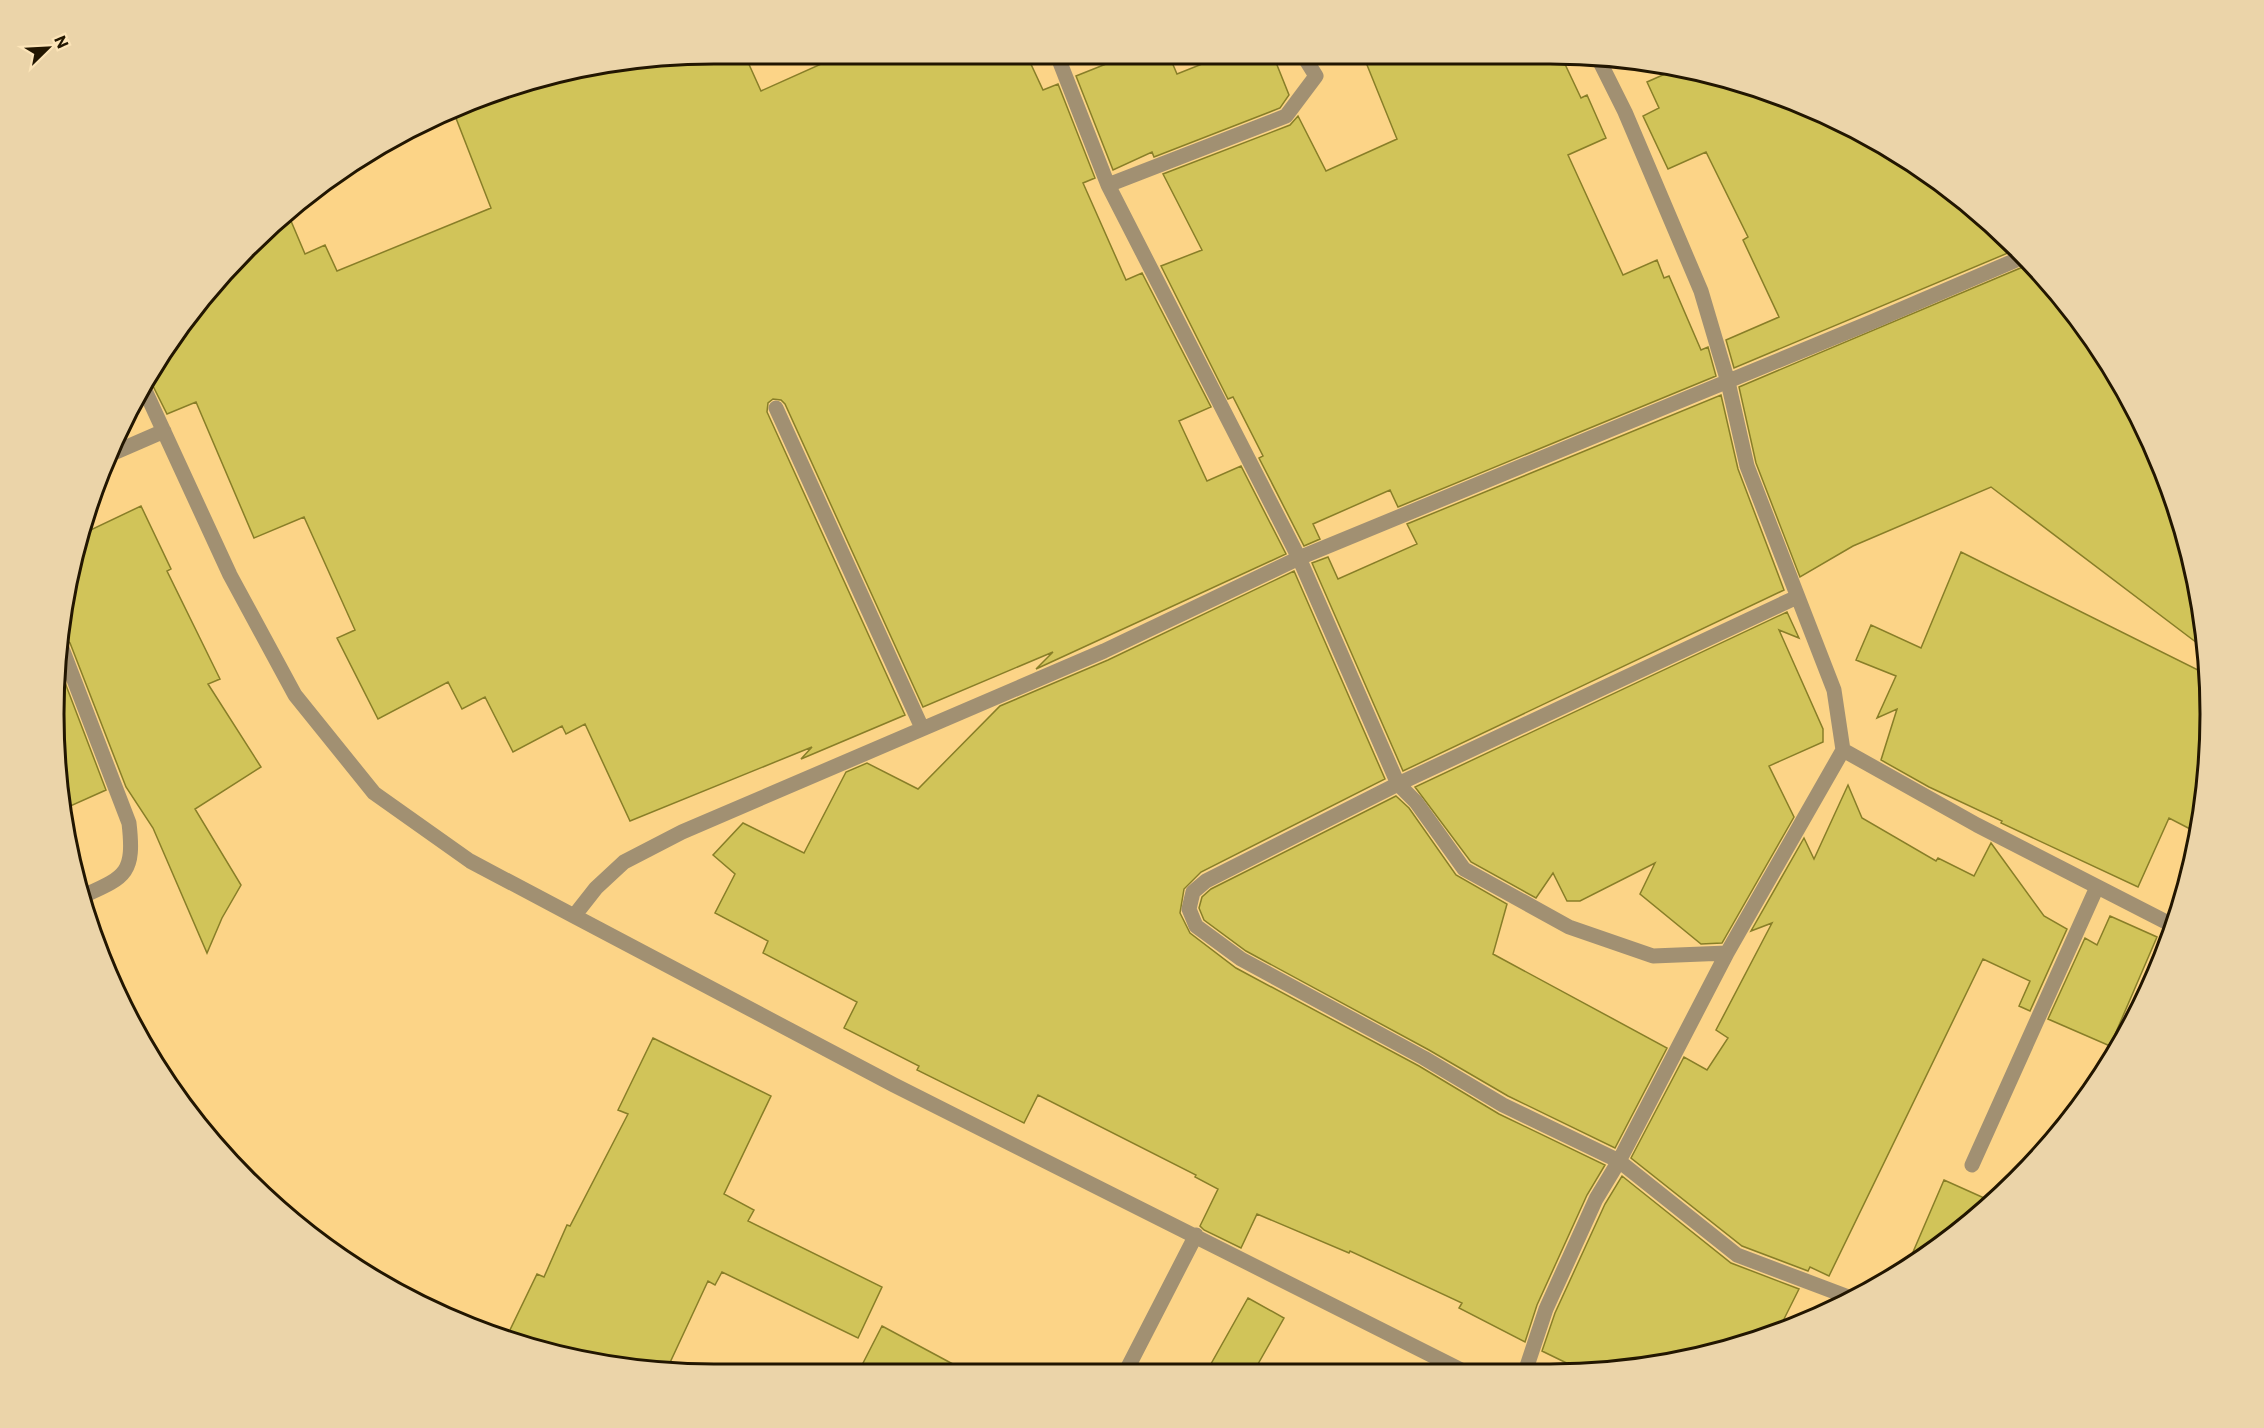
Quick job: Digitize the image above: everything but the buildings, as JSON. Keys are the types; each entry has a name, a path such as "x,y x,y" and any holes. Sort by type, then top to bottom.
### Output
{"street":[{"path":"1061,64 1108,185 1299,558 1398,784 1416,802 1464,869 1569,927 1653,956 1726,953"},
{"path":"1108,185 1286,116 1316,76 1308,64"},
{"path":"1528,1364 1546,1309 1596,1199 1619,1161 1726,953 1843,750 1834,690 1747,466 1728,382 1701,291 1625,112 1602,67"},
{"path":"574,916 596,888 624,862 682,832 1104,651 1299,558 1728,382 2014,261"},
{"path":"148,397 230,575 296,695 374,793 470,861 894,1085 1449,1364"},
{"path":"776,408 922,728"},
{"path":"121,450 164,431"},
{"path":"1797,597 1398,784 1206,881 1193,892 1189,909 1196,926 1241,959 1424,1058 1503,1105 1619,1161 1737,1255 1842,1294"},
{"path":"67,662 129,823 132,850 129,866 115,881 90,893"},
{"path":"1843,750 2165,922"},
{"path":"1972,1165 2097,887"},
{"path":"1130,1364 1196,1235"}]}
